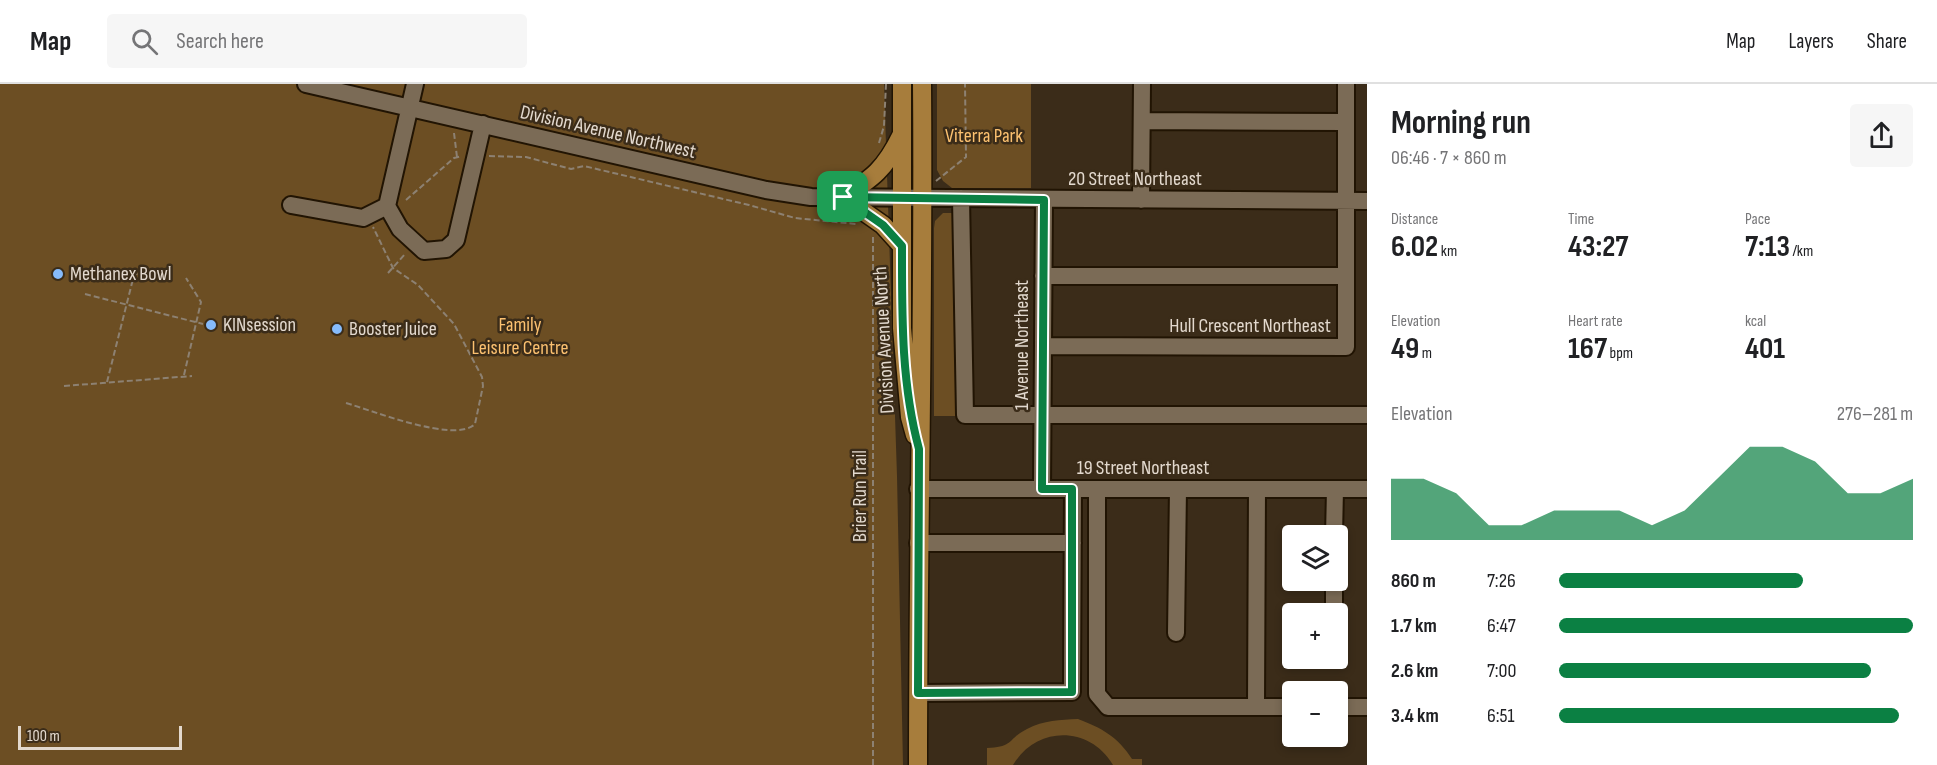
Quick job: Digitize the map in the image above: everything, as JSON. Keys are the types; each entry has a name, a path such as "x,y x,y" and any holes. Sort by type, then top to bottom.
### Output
{"main road":[{"name":"Division Avenue North","path":"902,84 904,360 910,417 919,449"},
{"name":"Division Avenue North","path":"918,765 918,489 923,367 922,84"},
{"path":"902,246 883,225 843,197 876,176 889,161 903,132"}],"street":[{"name":"Division Avenue Northwest","path":"306,84 766,190 811,197 903,197"},
{"path":"415,84 387,207 400,229 424,251 446,249 456,240 483,124"},
{"path":"1141,201 1142,84"},
{"name":"Hull Crescent Northeast","path":"1043,346 1346,347 1346,84"},
{"path":"1142,121 1346,122"},
{"name":"20 Street Northeast","path":"903,197 1141,201 1367,201"},
{"path":"961,198 965,415 1367,415"},
{"name":"1 Avenue Northeast","path":"1042,489 1044,200"},
{"path":"291,205 363,218 387,207"},
{"path":"1043,276 1346,276"},
{"name":"19 Street Northeast","path":"918,489 1367,489"},
{"path":"918,693 1072,692 1072,489"},
{"path":"1097,489 1097,694 1101,702 1108,707 1282,707"},
{"path":"1176,633 1178,489"},
{"path":"1256,707 1257,489"},
{"path":"1334,525 1335,489"},
{"path":"918,543 1072,543"},
{"path":"1348,707 1367,707"}],"path":[{"path":"878,147 884,126 886,84"},
{"path":"936,181 966,157 965,84"},
{"path":"454,131 457,157"},
{"path":"483,155 526,157 571,169 584,166 795,218 858,224"},
{"path":"406,200 457,157 467,157"},
{"path":"345,403 429,428 466,429 475,424 483,386 482,377 468,355 459,332 428,295 393,268 373,226"},
{"name":"Brier Run Trail","path":"873,765 873,235 876,232"},
{"path":"388,273 414,244"},
{"path":"107,382 134,274 147,270"},
{"path":"184,375 201,302 186,278"},
{"path":"85,294 203,324"},
{"path":"64,386 192,376"}],"green space":[{"name":"Family Leisure Centre","path":"0,84 884,84 897,476 903,765 0,765"},
{"name":"Viterra Park","path":"937,84 1031,84 1031,188 952,188 943,181 937,170"},
{"path":"943,213 959,213 959,416 934,416 934,228 935,221"},
{"path":"1078,719 1109,734 1132,759 1142,759 1142,765 1113,765 1103,752 1091,743 1078,737 1063,735 1049,737 1036,743 1023,752 1013,765 987,765 987,748 1007,744 1033,726 1052,721"}],"place":[{"name":"Methanex Bowl","path":"58,274"},
{"name":"KINsession","path":"211,325"},
{"name":"Booster Juice","path":"337,329"}],"route":[{"path":"843,197 1044,200 1042,489 1072,489 1072,692 918,693 919,449 910,417 904,360 902,246 883,225 843,197"}]}
